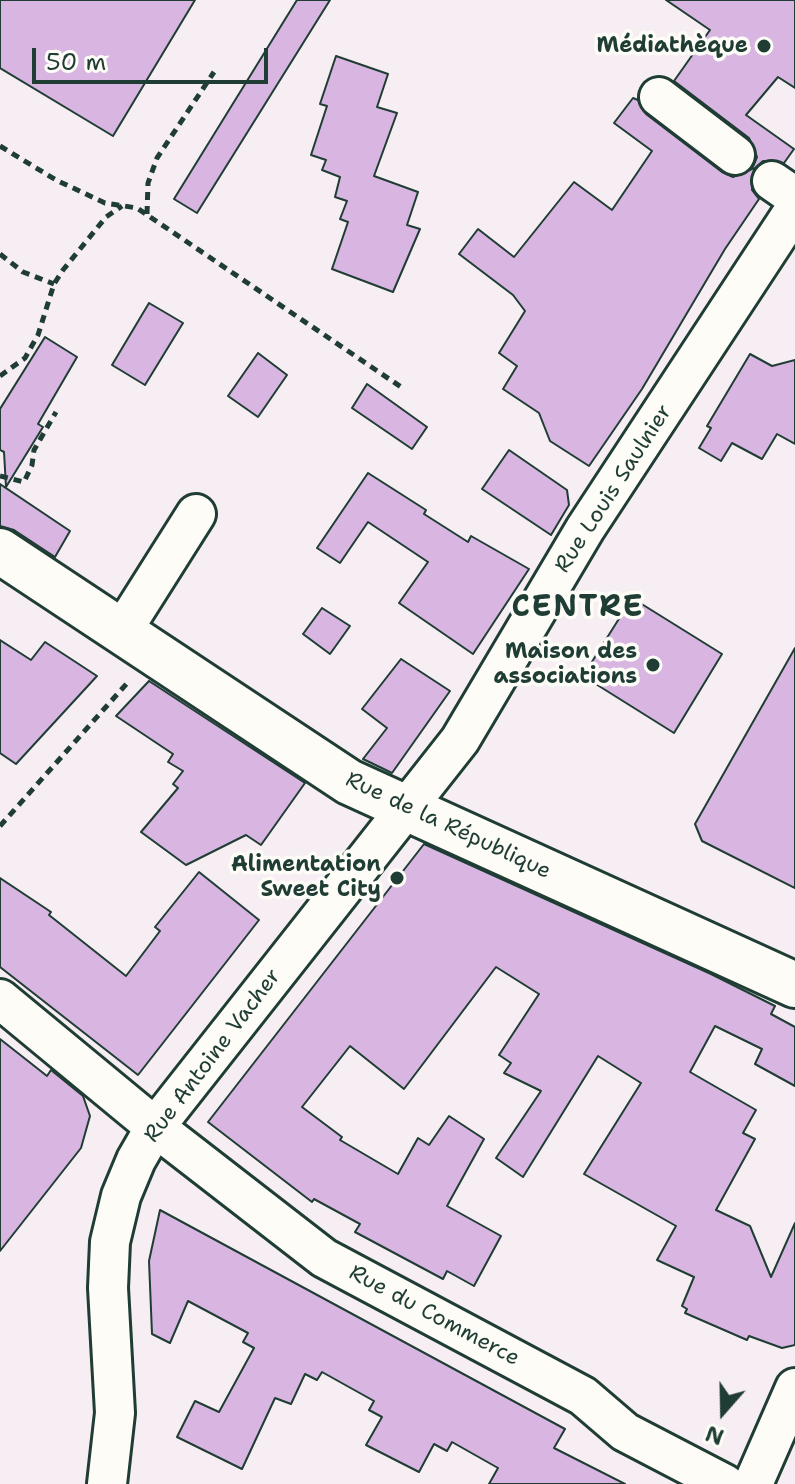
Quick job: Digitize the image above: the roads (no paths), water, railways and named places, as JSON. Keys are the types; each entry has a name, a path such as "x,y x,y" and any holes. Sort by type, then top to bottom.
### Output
{"main road":[{"name":"Rue de la République","path":"0,551 349,782 795,985"}],"street":[{"path":"659,97 735,155"},
{"name":"Rue Louis Saulnier","path":"406,807 460,740 787,196"},
{"path":"138,642 196,514"},
{"name":"Rue Antoine Vacher","path":"107,1484 115,1413 108,1288 110,1242 121,1196 136,1160 155,1127 406,807"},
{"name":"Rue du Commerce","path":"0,999 155,1127 324,1258 583,1396 625,1432 725,1484"},
{"path":"753,1484 795,1388"}],"place":[{"name":"Médiathèque","path":"764,46"},
{"name":"Maison des associations","path":"653,665"},
{"name":"Alimentation Sweet City","path":"397,878"}],"district":[{"name":"CENTRE","path":"578,608"}]}
